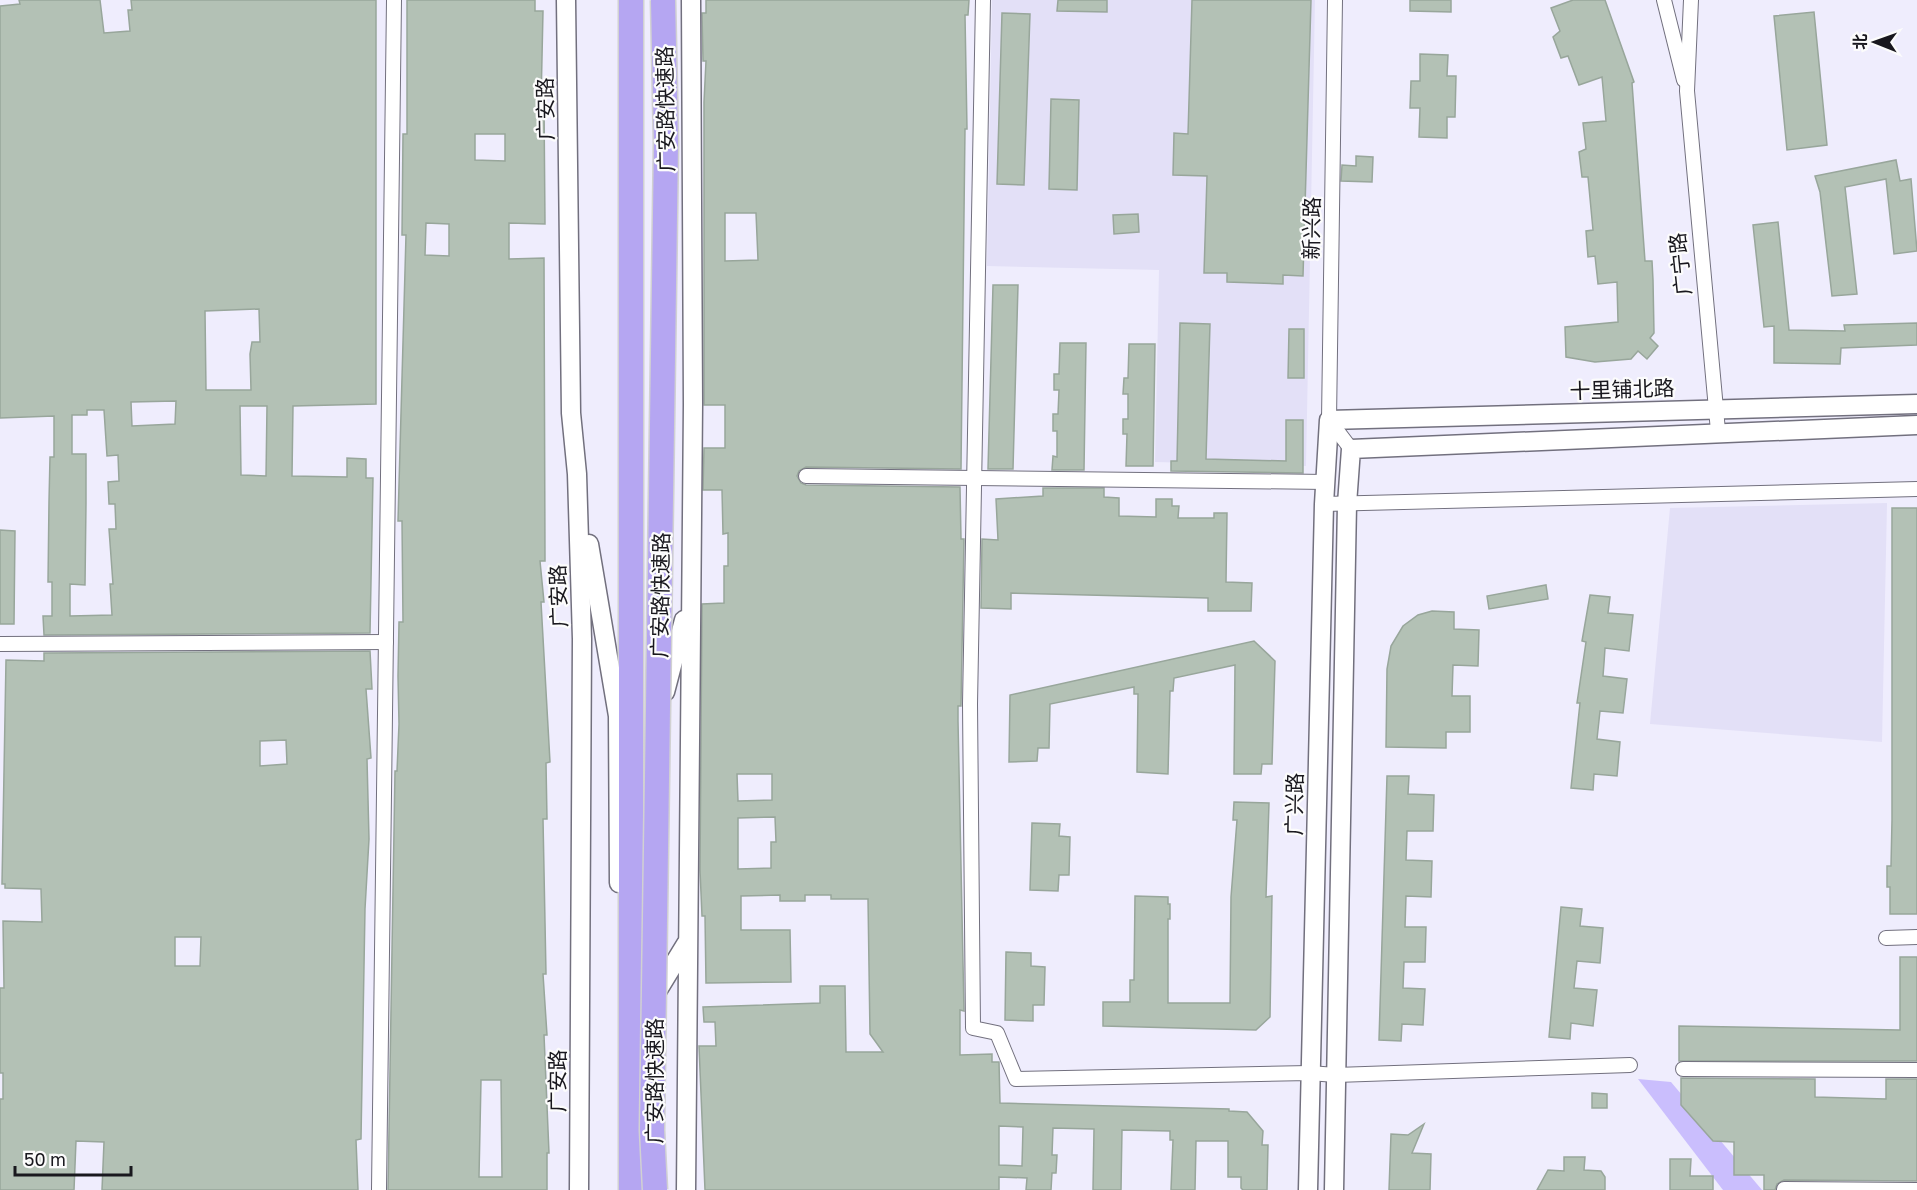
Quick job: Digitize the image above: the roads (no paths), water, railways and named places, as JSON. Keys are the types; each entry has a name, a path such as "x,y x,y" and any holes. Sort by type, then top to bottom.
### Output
{"highway":[{"name":"广安路快速路","path":"631,0 631,1190"},
{"name":"广安路快速路","path":"655,1190 652,1130 666,144 663,0"}],"main road":[{"name":"广安路","path":"566,0 571,413 577,474 582,639 579,1190"},
{"path":"686,1190 691,594 691,0"},
{"name":"十里铺北路","path":"1329,420 1917,404"},
{"name":"广兴路","path":"1308,1190 1324,504 1329,420"},
{"path":"1334,1190 1347,504 1351,449 1718,431 1917,425"},
{"path":"577,474 618,716 622,1190"},
{"path":"647,1190 649,753 691,594"},
{"path":"648,1007 687,942"}],"street":[{"path":"379,1190 394,0"},
{"path":"983,0 970,704 973,1028 997,1033 1016,1079 1309,1073 1336,1076 1630,1065"},
{"name":"新兴路","path":"1329,420 1335,0"},
{"name":"广宁路","path":"1664,0 1687,91"},
{"name":"广宁路","path":"1691,0 1687,91 1695,203 1718,431"},
{"path":"1329,420 1351,449"},
{"path":"806,476 1326,482"},
{"path":"1324,504 1917,489"},
{"path":"0,644 386,642"},
{"path":"1886,938 1917,937"},
{"path":"1683,1069 1917,1070"},
{"path":"1784,1189 1917,1190"}]}
